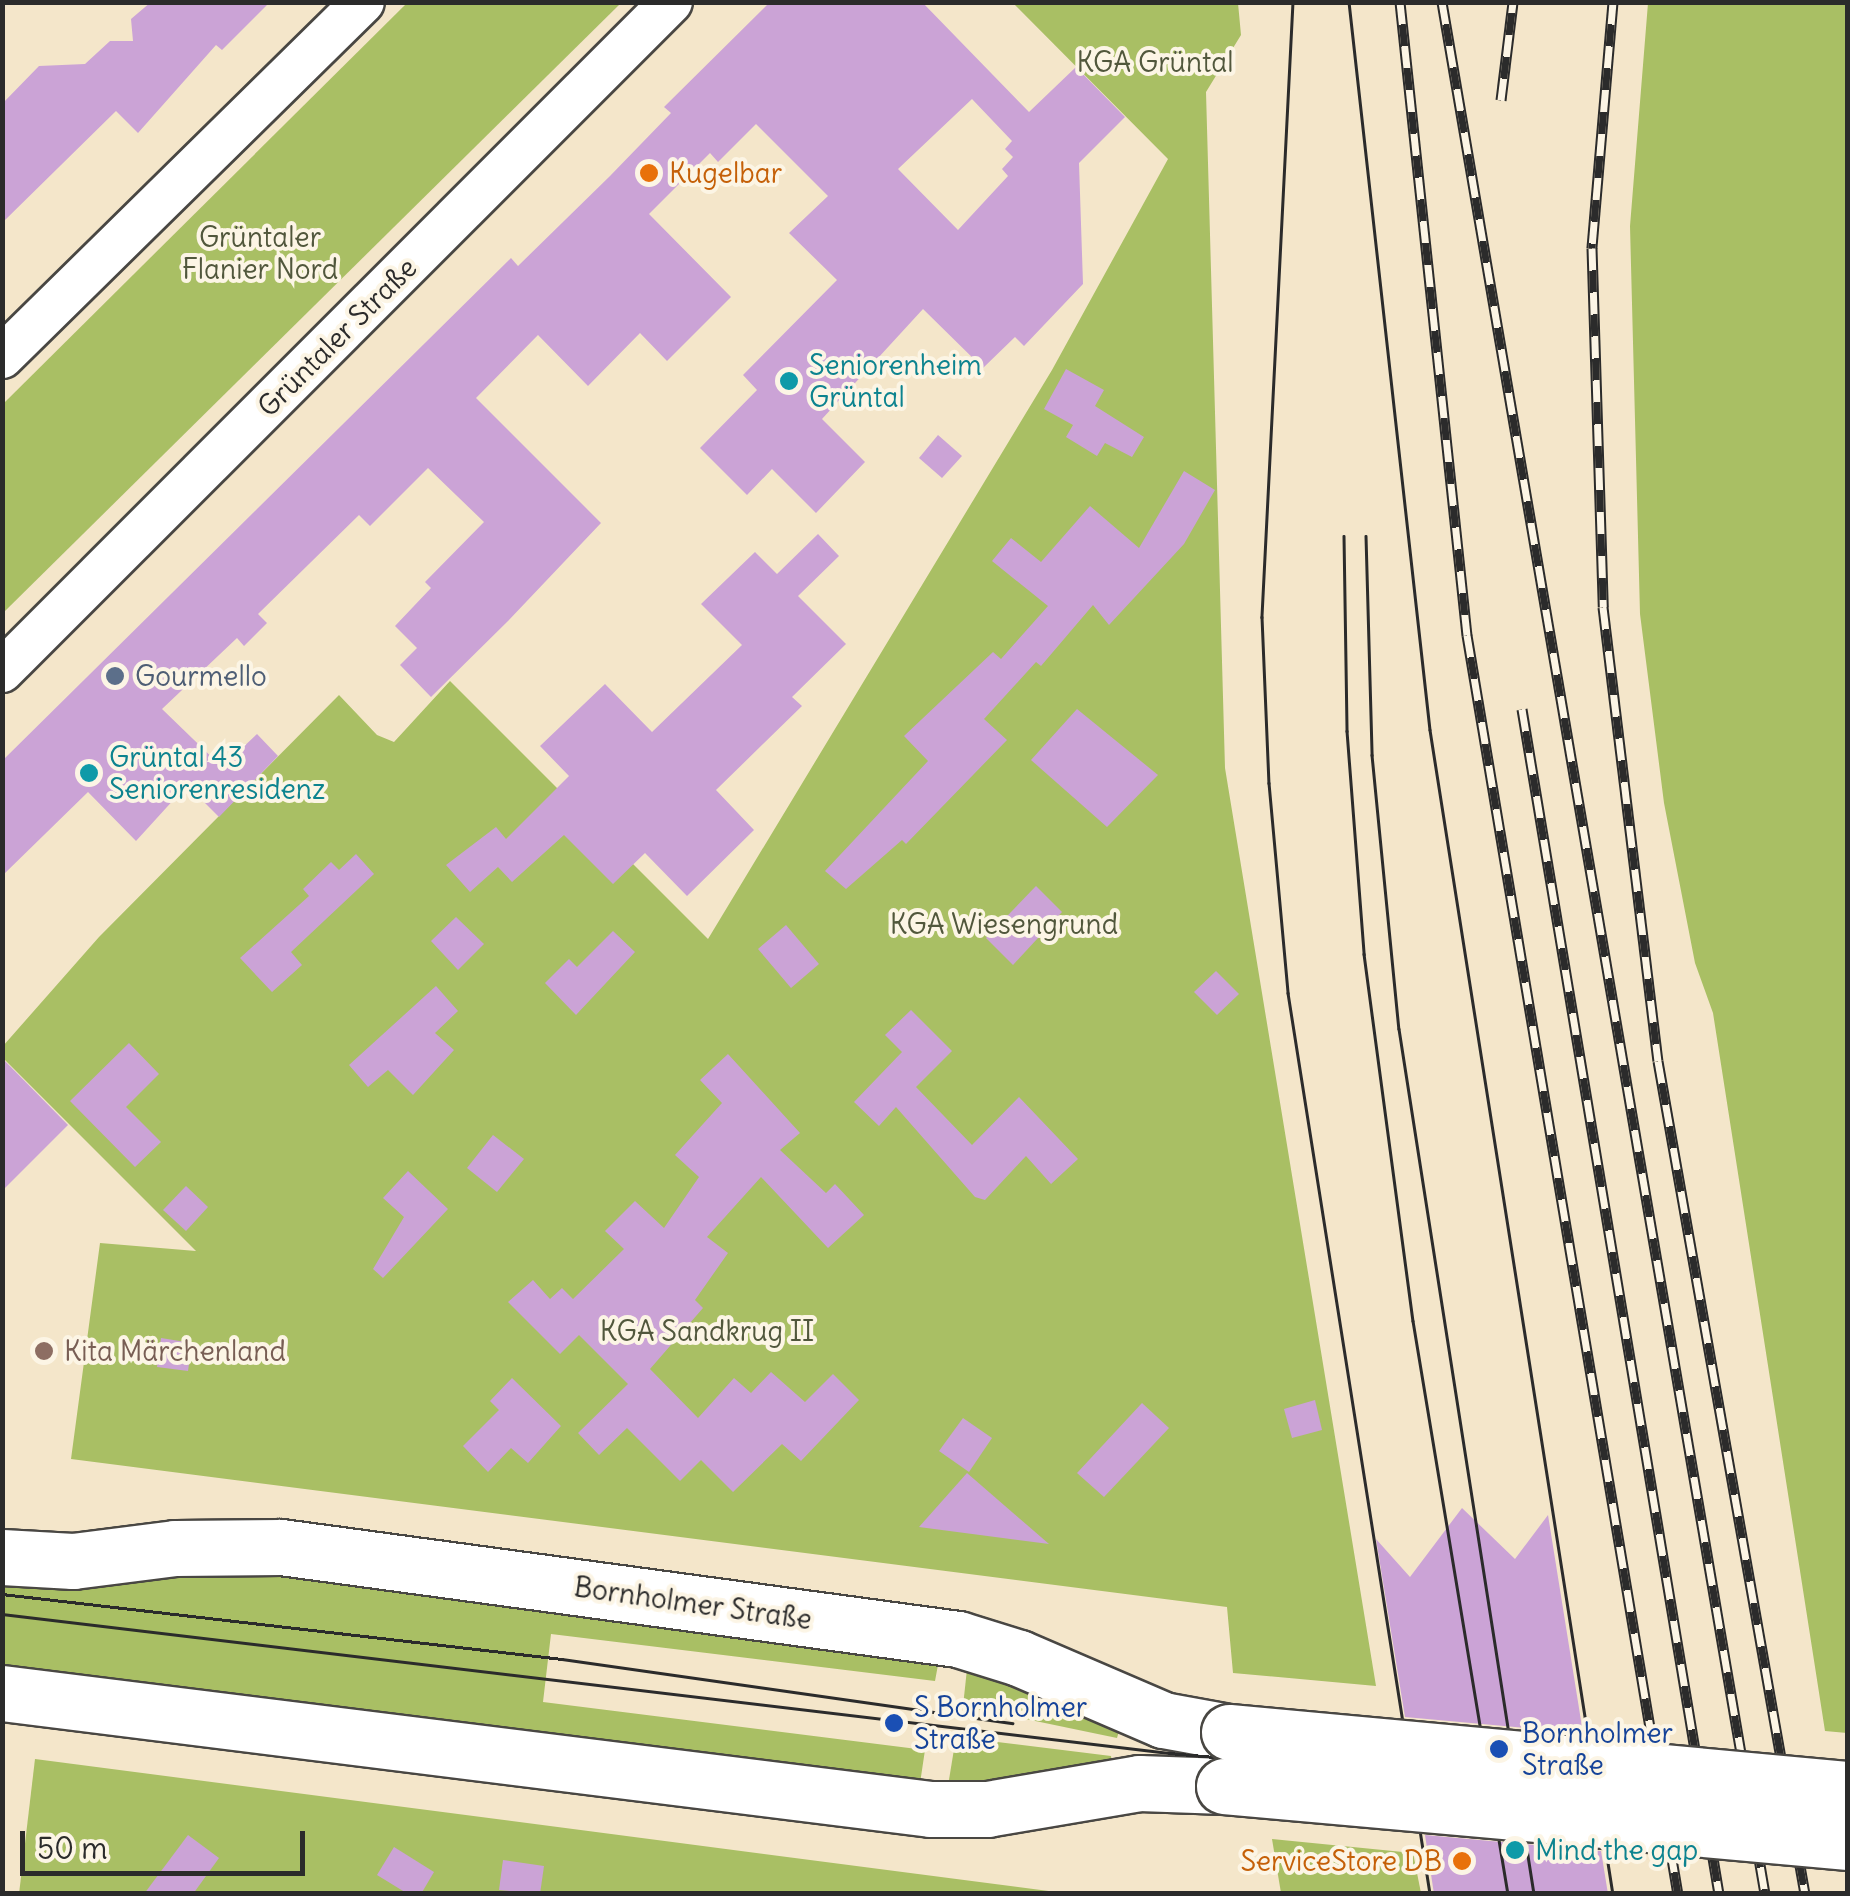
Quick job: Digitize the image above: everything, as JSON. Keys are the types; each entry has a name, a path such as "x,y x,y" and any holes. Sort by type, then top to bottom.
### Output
{"main road":[{"name":"Bornholmer Straße","path":"2,1557 73,1561 175,1548 280,1548 958,1639 1163,1720 1228,1732 1848,1789"},
{"path":"2,1693 932,1809 987,1810 1139,1783 1224,1786 1848,1842"}],"street":[{"path":"2,357 363,2"},
{"name":"Grüntaler Straße","path":"2,671 671,2"}],"green space":[{"name":"Grüntaler Flanier Nord","path":"407,3 621,3 3,613 3,404"},
{"path":"1013,3 1238,3 1241,35 1206,92 1225,768 1376,1686 1233,1673 1227,1607 71,1459 100,1243 196,1251 3,1058 3,1046 99,937 339,695 377,735 394,742 450,681 708,939 1052,370 1168,159"},
{"path":"1648,3 1847,3 1847,1733 1825,1731 1713,1013 1695,963 1664,803 1640,614 1630,226"},
{"path":"210,1565 940,1654 935,1681 551,1634 543,1702 925,1750 919,1790 3,1673 3,1580"},
{"path":"968,1660 1121,1724 1117,1738 963,1706"},
{"path":"956,1737 1111,1756 1113,1769 947,1792"},
{"path":"35,1759 1064,1893 19,1894"},
{"path":"1272,1839 1413,1853 1421,1893 1281,1893"}],"building":[{"path":"151,2 270,2 222,50 216,45 138,133 116,111 2,223 2,104 39,66 85,64 110,41 133,41 131,19"},
{"path":"770,2 922,2 1029,112 1076,67 1125,117 1079,163 1083,284 1024,346 1015,337 983,368 923,309 822,419 865,462 816,513 772,469 747,495 700,448 757,390 743,375 837,280 789,233 828,196 756,124 718,162 710,153 649,214 731,297 667,361 640,333 588,386 538,335 476,398 601,523 508,621 431,697 400,665 417,648 395,626 431,588 425,582 484,522 428,468 370,526 359,515 258,614 267,623 244,646 237,638 162,709 222,767 257,734 278,756 219,817 187,785 136,841 88,792 2,876 2,761 511,258 518,266 610,176 671,113 664,107","holes":["972,99 1012,141 1005,149 1013,157 1002,169 1008,176 958,230 898,169"]},
{"path":"1066,369 1104,390 1095,406 1144,437 1132,457 1105,443 1097,456 1066,437 1073,425 1044,409"},
{"path":"938,435 962,456 942,478 919,458"},
{"path":"1184,471 1215,490 1184,544 1109,625 1093,605 1041,666 1036,662 984,719 1007,740 906,844 902,840 846,889 825,871 928,761 904,736 993,652 1001,659 1048,606 992,561 1011,538 1041,562 1090,506 1139,548"},
{"path":"818,534 839,556 798,596 846,644 792,697 802,706 716,790 754,830 687,896 645,853 613,884 564,835 512,882 498,867 470,892 446,865 496,827 506,839 569,776 540,746 605,684 652,732 742,645 701,604 755,552 777,574"},
{"path":"1077,709 1158,775 1107,827 1031,760"},
{"path":"356,854 374,874 291,952 302,965 272,992 240,958 309,896 303,889 331,862 339,870"},
{"path":"1036,886 1062,912 1013,965 986,938"},
{"path":"456,917 484,944 458,970 431,941"},
{"path":"786,925 819,964 791,988 758,949"},
{"path":"613,931 635,952 576,1015 545,983 569,959 577,967"},
{"path":"1216,971 1239,994 1217,1015 1194,992"},
{"path":"436,986 458,1011 435,1033 454,1050 413,1095 388,1070 368,1087 349,1065"},
{"path":"911,1010 952,1051 916,1087 972,1145 1019,1097 1078,1159 1051,1184 1026,1156 985,1200 975,1197 896,1107 879,1126 854,1102 902,1052 885,1035"},
{"path":"129,1043 159,1074 126,1107 161,1142 135,1167 70,1101"},
{"path":"728,1054 800,1133 780,1150 826,1193 835,1184 864,1215 828,1248 761,1177 707,1237 728,1253 695,1300 703,1308 650,1369 698,1418 734,1378 751,1393 771,1372 805,1402 833,1374 859,1400 801,1461 782,1444 733,1492 701,1460 680,1481 627,1428 599,1455 578,1433 628,1384 579,1335 560,1354 508,1302 533,1280 550,1299 562,1288 573,1299 624,1249 605,1231 635,1201 664,1228 699,1177 675,1155 722,1103 700,1080"},
{"path":"2,1058 68,1125 2,1191"},
{"path":"493,1135 524,1159 497,1192 467,1168"},
{"path":"408,1171 448,1209 383,1278 373,1269 404,1217 383,1198"},
{"path":"186,1186 208,1207 186,1231 163,1210"},
{"path":"161,1338 192,1343 188,1371 157,1367"},
{"path":"512,1378 561,1426 528,1463 511,1448 488,1472 463,1446 499,1410 490,1401"},
{"path":"1315,1400 1322,1430 1292,1438 1284,1409"},
{"path":"1142,1403 1169,1428 1104,1497 1077,1473"},
{"path":"963,1418 992,1438 969,1472 939,1451"},
{"path":"967,1473 1049,1544 919,1527"},
{"path":"1462,1508 1515,1559 1548,1515 1583,1733 1405,1717 1376,1539 1410,1577"},
{"path":"188,1835 219,1858 193,1894 144,1894"},
{"path":"1425,1835 1601,1851 1608,1894 1434,1894"},
{"path":"394,1847 434,1872 421,1894 408,1894 377,1875"},
{"path":"503,1860 544,1866 540,1894 499,1890"}],"tram line":[{"path":"1293,2 1262,617 1269,783 1288,993 1430,1894"},
{"path":"1349,2 1430,730 1613,1894"},
{"path":"1344,536 1347,731 1364,954 1413,1321 1508,1894"},
{"path":"1366,536 1372,755 1399,1029 1534,1894"},
{"path":"2,1594 562,1659 1012,1723"},
{"path":"2,1614 1169,1753 1848,1813"}],"railway":[{"path":"1400,2 1467,635 1678,1894"},
{"path":"1442,2 1765,1894"},
{"path":"1501,100 1513,2"},
{"path":"1613,2 1592,248 1603,607 1658,1061 1805,1894"},
{"path":"1522,709 1719,1894"}],"place":[{"name":"Kugelbar","path":"649,173"},
{"name":"Seniorenheim Grüntal","path":"789,381"},
{"name":"Gourmello","path":"115,676"},
{"name":"Grüntal 43 Seniorenresidenz","path":"89,773"},
{"name":"Kita Märchenland","path":"44,1351"},
{"name":"S Bornholmer Straße","path":"894,1723"},
{"name":"Bornholmer Straße","path":"1499,1749"},
{"name":"Mind the gap","path":"1515,1850"},
{"name":"ServiceStore DB","path":"1462,1861"}],"park label":[{"name":"KGA Grüntal","path":"1155,62"},
{"name":"KGA Wiesengrund","path":"1004,924"},
{"name":"KGA Sandkrug II","path":"707,1331"}]}
